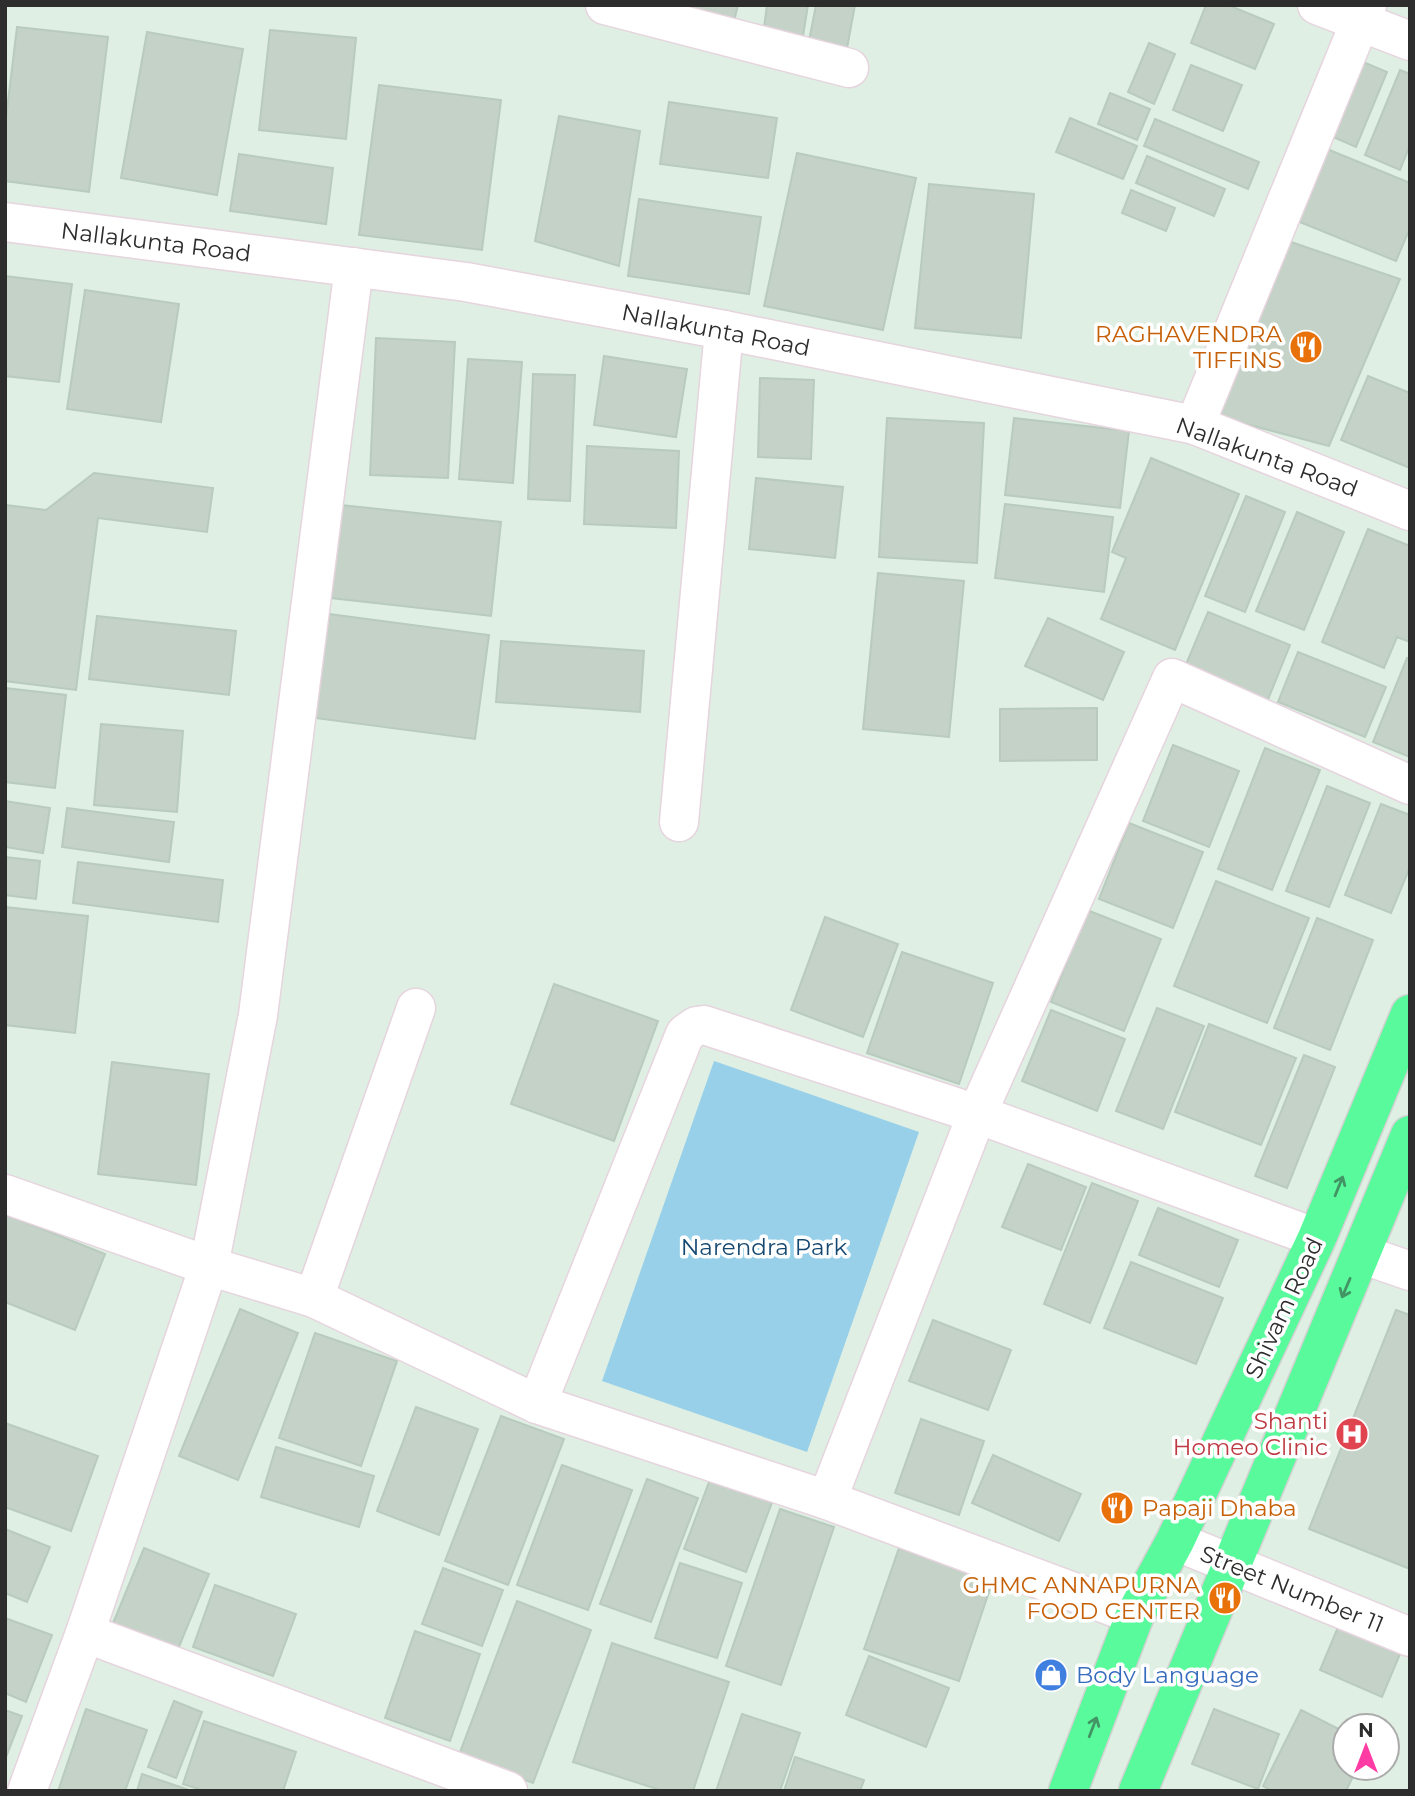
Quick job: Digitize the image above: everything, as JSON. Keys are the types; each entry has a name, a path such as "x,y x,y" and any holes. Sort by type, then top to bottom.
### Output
{"main road":[{"name":"Shivam Road","path":"1068,1791 1135,1615 1175,1541 1317,1238 1410,1014"},
{"name":"Shivam Road","path":"1138,1791 1410,1135"}],"street":[{"path":"605,5 849,68"},
{"path":"1317,5 1364,12 1410,41"},
{"path":"1195,425 1364,12"},
{"name":"Nallakunta Road","path":"5,222 466,282 724,330 1195,425 1410,511"},
{"path":"27,1791 85,1633 209,1266 258,1015 354,267"},
{"path":"679,822 724,330"},
{"path":"828,1500 977,1114 1172,678 1410,785"},
{"path":"314,1298 416,1007"},
{"path":"537,1404 685,1034 690,1029 704,1025 977,1114 1317,1238"},
{"path":"5,1194 209,1266 314,1298 537,1404 828,1500 1135,1615"},
{"path":"1361,1254 1410,1271"},
{"name":"Street Number 11","path":"1175,1541 1410,1637"},
{"path":"85,1633 508,1791"}],"green space":[{"name":"Narendra Park","path":"714,1061 919,1132 807,1452 602,1381"}],"building":[{"path":"695,5 738,5 733,25 693,13"},
{"path":"767,5 808,5 802,42 763,35"},
{"path":"816,5 855,5 845,59 807,51"},
{"path":"1206,5 1228,5 1274,24 1255,69 1191,43"},
{"path":"17,27 108,37 89,192 5,181 5,126"},
{"path":"270,30 356,38 346,139 259,130"},
{"path":"147,32 243,49 217,195 121,178"},
{"path":"1149,43 1175,54 1154,104 1128,92"},
{"path":"1363,62 1387,72 1356,147 1333,137"},
{"path":"1191,65 1242,85 1223,131 1173,110"},
{"path":"1400,70 1410,74 1410,145 1400,170 1365,155"},
{"path":"379,85 501,100 482,250 359,235"},
{"path":"1110,93 1150,109 1137,140 1098,124"},
{"path":"669,102 777,118 768,178 660,164"},
{"path":"559,116 640,131 619,266 535,241"},
{"path":"1070,118 1137,146 1123,179 1056,152"},
{"path":"1155,119 1259,162 1248,189 1144,146"},
{"path":"1327,149 1410,183 1410,228 1396,261 1297,221"},
{"path":"797,153 916,178 883,330 764,306"},
{"path":"239,154 333,168 326,224 230,211"},
{"path":"1147,156 1225,189 1214,216 1136,183"},
{"path":"929,184 1034,194 1021,338 915,328"},
{"path":"1131,190 1175,208 1166,231 1122,213"},
{"path":"639,199 761,217 749,294 628,276"},
{"name":"RAGHAVENDRA TIFFINS","path":"1285,240 1400,279 1329,446 1212,415"},
{"path":"5,276 72,284 59,382 5,376"},
{"path":"85,290 179,304 161,422 67,409"},
{"path":"376,338 455,342 448,478 370,475"},
{"path":"604,356 687,369 676,437 594,425"},
{"path":"468,359 522,362 513,483 459,479"},
{"path":"533,374 575,375 570,501 528,499"},
{"path":"1368,376 1410,393 1410,468 1341,440"},
{"path":"760,378 814,380 811,459 758,457"},
{"path":"887,418 984,423 977,563 879,557"},
{"path":"1014,418 1129,431 1120,508 1005,495"},
{"path":"587,446 679,451 676,528 584,524"},
{"path":"1151,458 1239,494 1175,650 1101,619 1126,558 1112,552"},
{"path":"94,473 213,488 207,532 98,518 76,690 5,681 5,505 46,510"},
{"path":"756,478 843,487 835,558 749,549"},
{"path":"1246,496 1285,512 1245,612 1205,596"},
{"path":"1005,504 1113,517 1104,592 995,578"},
{"path":"341,505 501,522 491,616 331,598"},
{"path":"1297,512 1344,532 1304,630 1256,611"},
{"path":"1368,529 1410,546 1410,642 1397,637 1384,668 1322,642"},
{"path":"878,573 964,581 949,737 863,729"},
{"path":"1208,612 1290,645 1267,702 1184,669"},
{"path":"329,614 489,635 475,739 315,718"},
{"path":"97,616 236,631 229,695 89,679"},
{"path":"1048,618 1124,652 1103,700 1025,666"},
{"path":"501,641 644,651 640,712 496,702"},
{"path":"1298,652 1386,687 1365,737 1278,702"},
{"path":"1407,658 1410,659 1410,757 1373,742"},
{"path":"5,688 66,695 55,788 5,782"},
{"path":"1097,708 1097,760 1000,761 1000,709"},
{"path":"101,724 183,731 177,812 94,805"},
{"path":"1173,745 1239,771 1209,847 1143,821"},
{"path":"1265,748 1320,770 1272,890 1218,869"},
{"path":"1327,786 1370,803 1329,907 1286,891"},
{"path":"5,801 50,808 43,853 5,847"},
{"path":"1381,804 1410,815 1410,867 1391,913 1345,895"},
{"path":"67,808 174,822 169,862 62,847"},
{"path":"1129,823 1203,852 1173,928 1099,899"},
{"path":"5,857 40,861 36,899 5,895"},
{"path":"78,862 223,880 218,922 73,903"},
{"path":"1216,881 1309,918 1267,1023 1174,986"},
{"path":"5,907 88,916 75,1033 5,1025"},
{"path":"1087,910 1161,939 1124,1031 1051,1002"},
{"path":"825,917 898,944 863,1037 791,1010"},
{"path":"1317,918 1373,940 1330,1050 1274,1028"},
{"path":"902,952 993,983 959,1084 867,1053"},
{"path":"554,984 658,1021 614,1141 511,1104"},
{"path":"1157,1008 1204,1026 1163,1129 1116,1111"},
{"path":"1051,1010 1125,1039 1097,1111 1022,1081"},
{"path":"1209,1024 1296,1058 1261,1145 1175,1112"},
{"path":"1304,1055 1335,1067 1287,1188 1255,1176"},
{"path":"112,1062 209,1074 196,1185 98,1174"},
{"path":"1028,1164 1086,1187 1061,1250 1002,1227"},
{"path":"1092,1183 1138,1201 1090,1323 1044,1304"},
{"path":"1158,1208 1238,1240 1219,1287 1139,1255"},
{"path":"5,1214 105,1254 75,1330 5,1302"},
{"path":"1131,1262 1223,1298 1196,1364 1104,1328"},
{"path":"240,1309 298,1333 238,1480 179,1456"},
{"path":"1396,1310 1410,1315 1410,1569 1309,1529"},
{"path":"933,1320 1011,1350 988,1410 909,1381"},
{"path":"315,1333 397,1361 361,1466 279,1438"},
{"path":"416,1407 478,1429 439,1535 377,1511"},
{"path":"501,1416 564,1439 508,1585 445,1561"},
{"path":"921,1419 984,1441 959,1515 895,1493"},
{"path":"5,1423 98,1456 71,1531 5,1507"},
{"path":"276,1447 374,1476 359,1527 261,1497"},
{"path":"993,1455 1081,1494 1059,1541 972,1503"},
{"path":"562,1465 632,1490 588,1610 517,1585"},
{"path":"712,1474 774,1497 746,1572 684,1549"},
{"path":"647,1479 698,1498 651,1622 600,1604"},
{"path":"780,1509 834,1527 781,1685 726,1666"},
{"path":"5,1529 50,1547 27,1602 5,1593"},
{"path":"144,1548 209,1574 176,1654 111,1628"},
{"path":"899,1548 993,1580 959,1681 864,1649"},
{"path":"680,1563 742,1583 717,1658 655,1638"},
{"path":"443,1568 503,1590 482,1646 422,1624"},
{"path":"215,1585 296,1614 273,1676 193,1647"},
{"path":"517,1601 591,1630 533,1783 459,1755"},
{"path":"5,1618 52,1635 26,1702 5,1693"},
{"path":"1338,1627 1400,1654 1382,1697 1320,1670"},
{"path":"415,1631 480,1654 450,1741 385,1718"},
{"path":"612,1643 729,1682 693,1791 663,1791 573,1762"},
{"path":"869,1656 949,1688 926,1747 846,1715"},
{"path":"174,1701 202,1712 176,1778 148,1767"},
{"path":"86,1709 147,1730 125,1791 58,1791"},
{"path":"1214,1709 1279,1734 1258,1789 1192,1764"},
{"path":"5,1710 22,1716 5,1760"},
{"path":"1301,1710 1331,1725 1331,1782 1350,1782 1346,1791 1272,1791 1263,1786"},
{"path":"742,1714 800,1733 780,1791 716,1791"},
{"path":"204,1721 296,1752 283,1791 205,1791 183,1784"},
{"path":"795,1757 864,1780 860,1791 784,1791"},
{"path":"142,1774 192,1791 137,1791"}],"place":[{"name":"RAGHAVENDRA TIFFINS","path":"1306,347"},
{"name":"Shanti Homeo Clinic","path":"1352,1434"},
{"name":"Papaji Dhaba","path":"1117,1508"},
{"name":"GHMC ANNAPURNA FOOD CENTER","path":"1225,1598"},
{"name":"Body Language","path":"1051,1675"}]}
